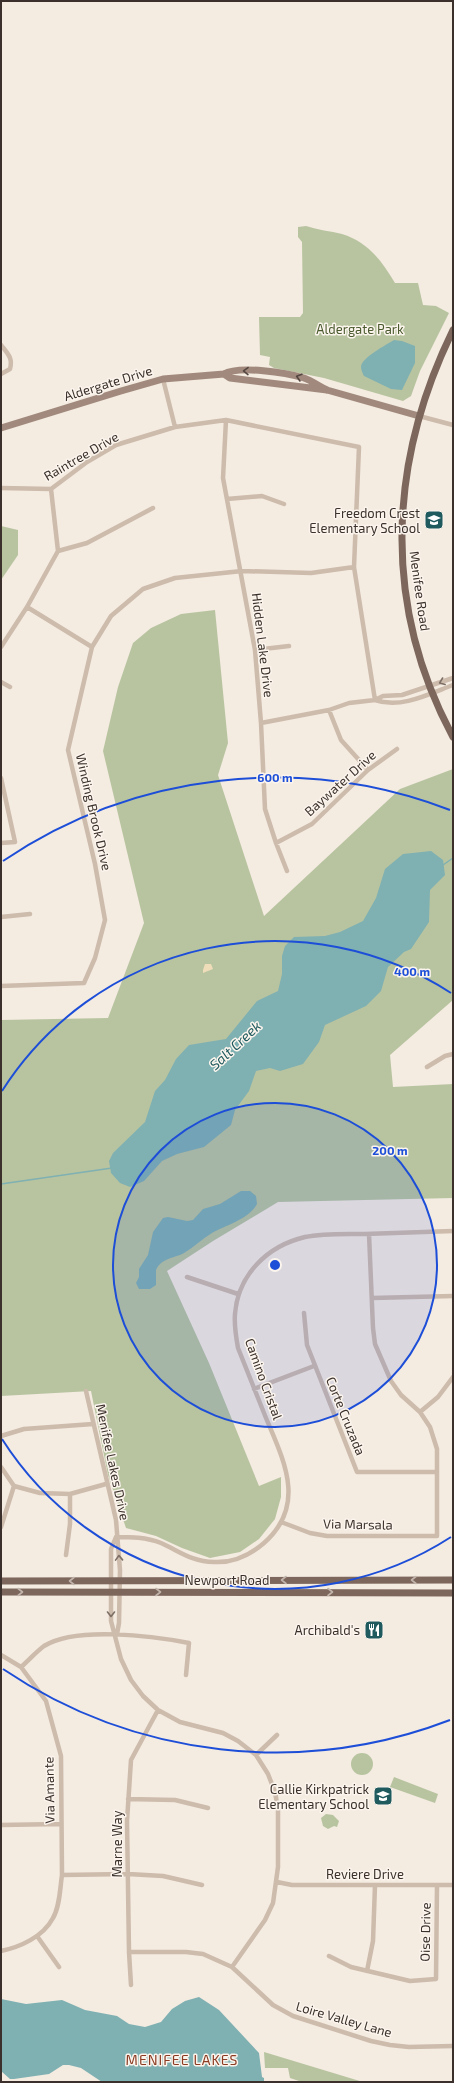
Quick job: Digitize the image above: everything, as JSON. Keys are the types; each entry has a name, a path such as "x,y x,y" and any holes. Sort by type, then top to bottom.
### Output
{"main road":[{"name":"Menifee Road","path":"453,330 435,371 419,416 409,459 403,498 402,548 406,594 412,625 431,690 453,737"},
{"name":"Newport Road","path":"1,1581 453,1580"},
{"name":"Newport Road","path":"1,1592 453,1593"}],"street":[{"path":"1,346 10,356 12,364 10,369 1,374"},
{"name":"Aldergate Drive","path":"1,428 163,379 224,374 229,371 249,371 293,375 306,379 327,390"},
{"name":"Aldergate Drive","path":"224,374 230,378 327,390 419,416"},
{"path":"163,379 175,427"},
{"path":"419,416 453,425"},
{"name":"Raintree Drive","path":"1,488 51,490 87,462 116,445 175,427 226,420 359,448 354,567"},
{"name":"Hidden Lake Drive","path":"226,420 223,478 242,571 255,650 262,724 265,809 287,870"},
{"path":"1,646 27,607 58,551 51,490"},
{"path":"227,500 262,496 284,504"},
{"path":"58,551 87,543 153,508"},
{"path":"354,567 376,700"},
{"name":"Winding Brook Drive","path":"1,986 84,983 95,958 105,920 95,864 68,750 92,647 111,616 143,589 175,578 242,571 311,573 354,567"},
{"path":"27,607 92,647"},
{"path":"255,650 289,646"},
{"path":"376,700 384,703 403,702 431,690 453,678"},
{"path":"1,682 10,687"},
{"path":"262,724 329,710 349,703 376,700 383,696 402,695 453,685"},
{"path":"402,695 403,702"},
{"path":"329,710 341,740 368,770"},
{"name":"Baywater Drive","path":"276,843 312,824 368,770 397,749"},
{"path":"1,778 15,842 1,844"},
{"path":"1,917 30,914"},
{"path":"428,1066 445,1056 453,1054"},
{"name":"Camino Cristal","path":"116,1537 150,1539 192,1559 215,1562 228,1561 249,1554 270,1538 281,1522 287,1503 288,1479 285,1466 238,1348 234,1315 238,1294 245,1280 259,1262 268,1254 286,1243 306,1237 453,1231"},
{"path":"369,1234 376,1344 381,1361 391,1381 401,1395 420,1412 435,1438 438,1449 437,1472"},
{"path":"187,1277 238,1294"},
{"path":"372,1298 453,1296"},
{"name":"Corte Cruzada","path":"304,1313 306,1345 357,1472 437,1472"},
{"path":"254,1389 314,1366"},
{"path":"420,1412 438,1396 453,1377"},
{"name":"Menifee Lakes Drive","path":"86,1392 106,1484 113,1504 116,1537 119,1549 119,1623 116,1635"},
{"path":"1,1436 24,1429 93,1424"},
{"path":"1,1467 14,1486 40,1493 70,1494 106,1484"},
{"name":"Via Marsala","path":"281,1522 310,1533 327,1536 437,1536 437,1472"},
{"path":"1,1526 14,1486"},
{"path":"66,1555 70,1524 70,1494"},
{"name":"Menifee Lakes Drive","path":"116,1537 110,1549 111,1622 116,1635 121,1659 131,1680 142,1696 158,1710 180,1722 223,1733 238,1741 256,1755 268,1774 275,1792 278,1810 277,1882 272,1903 265,1920 232,1967"},
{"path":"21,1667 44,1646 71,1637 116,1635 156,1637 189,1643 186,1675"},
{"name":"Via Amante","path":"1,1655 21,1667 46,1701 61,1756 62,1875 60,1894 53,1918 37,1936 18,1947 1,1951"},
{"name":"Marne Way","path":"131,1985 128,1952 128,1799 131,1760 158,1710"},
{"path":"256,1755 277,1735"},
{"path":"128,1799 175,1800 208,1808"},
{"path":"1,1825 61,1824"},
{"path":"62,1875 128,1874 163,1876 202,1885"},
{"name":"Reviere Drive","path":"277,1882 292,1884 453,1885"},
{"path":"329,1956 351,1967 366,1971 373,1941 375,1885"},
{"name":"Oise Drive","path":"366,1971 410,1982 436,1979 437,1885"},
{"path":"37,1936 58,1967"},
{"name":"Loire Valley Lane","path":"128,1952 186,1952 203,1954 232,1967 273,2005 293,2016 371,2041 390,2045 409,2047 453,2046"}],"green space":[{"name":"Aldergate Park","path":"306,226 342,234 359,242 373,253 385,267 395,283 418,283 423,305 436,306 449,313 420,371 411,396 403,401 324,378 274,368 269,365 270,357 260,355 259,317 300,317 303,313 302,242 298,237 298,227"},
{"path":"1,526 18,530 18,555 1,580"},
{"path":"215,610 228,743 218,775 264,916 400,789 453,769 453,1000 390,1055 393,1087 453,1084 453,1198 278,1202 167,1271 209,1363 259,1486 281,1477 281,1497 275,1519 259,1539 240,1552 210,1558 182,1548 156,1536 126,1528 108,1475 91,1391 1,1396 1,1020 108,1018 144,923 103,751 118,687 133,643 151,628 181,614"},
{"path":"362,1753 370,1756 373,1764 370,1772 362,1775 354,1772 351,1764 354,1756"},
{"path":"394,1777 438,1794 435,1803 390,1787"},
{"path":"326,1814 333,1815 339,1821 337,1827 334,1826 328,1829 323,1826 321,1818"},
{"path":"264,2052 363,2082 302,2082 290,2078 288,2068 265,2068"}],"sand":[{"path":"205,964 211,964 213,969 203,973"}],"water":[{"path":"394,340 402,341 415,346 415,363 402,390 391,389 364,376 361,368 362,363 369,356"},
{"path":"431,851 443,860 445,875 430,890 429,922 411,949 404,952 388,967 381,991 366,1006 325,1025 319,1042 303,1064 280,1071 270,1068 256,1071 249,1091 235,1110 231,1125 204,1147 177,1154 162,1161 144,1181 130,1187 120,1183 111,1173 109,1161 113,1153 145,1122 155,1091 165,1080 176,1059 189,1045 226,1039 257,1001 278,991 282,974 282,956 285,946 294,937 325,936 340,932 363,921 376,898 385,869 403,854"},
{"path":"241,1191 250,1191 256,1196 257,1204 249,1214 212,1233 184,1253 161,1263 156,1270 156,1285 150,1289 139,1289 136,1283 139,1277 139,1269 148,1255 153,1232 163,1218 168,1217 187,1221 193,1220 203,1209 220,1204"},
{"path":"199,1997 219,2010 259,2053 264,2082 102,2082 81,2068 69,2065 63,2065 49,2074 14,2079 10,2079 1,2071 1,1999 26,2004 62,2000 85,2010 117,2016 129,2024 145,2027 161,2022 172,2009 185,2001"}],"waterway":[{"name":"Salt Creek","path":"443,865 453,858"},
{"name":"Salt Creek","path":"1,1184 112,1168"}],"place":[{"name":"Freedom Crest Elementary School","path":"434,520"},
{"name":"Archibald's","path":"374,1630"},
{"name":"Callie Kirkpatrick Elementary School","path":"383,1796"}],"district":[{"name":"MENIFEE LAKES","path":"182,2059"}]}
